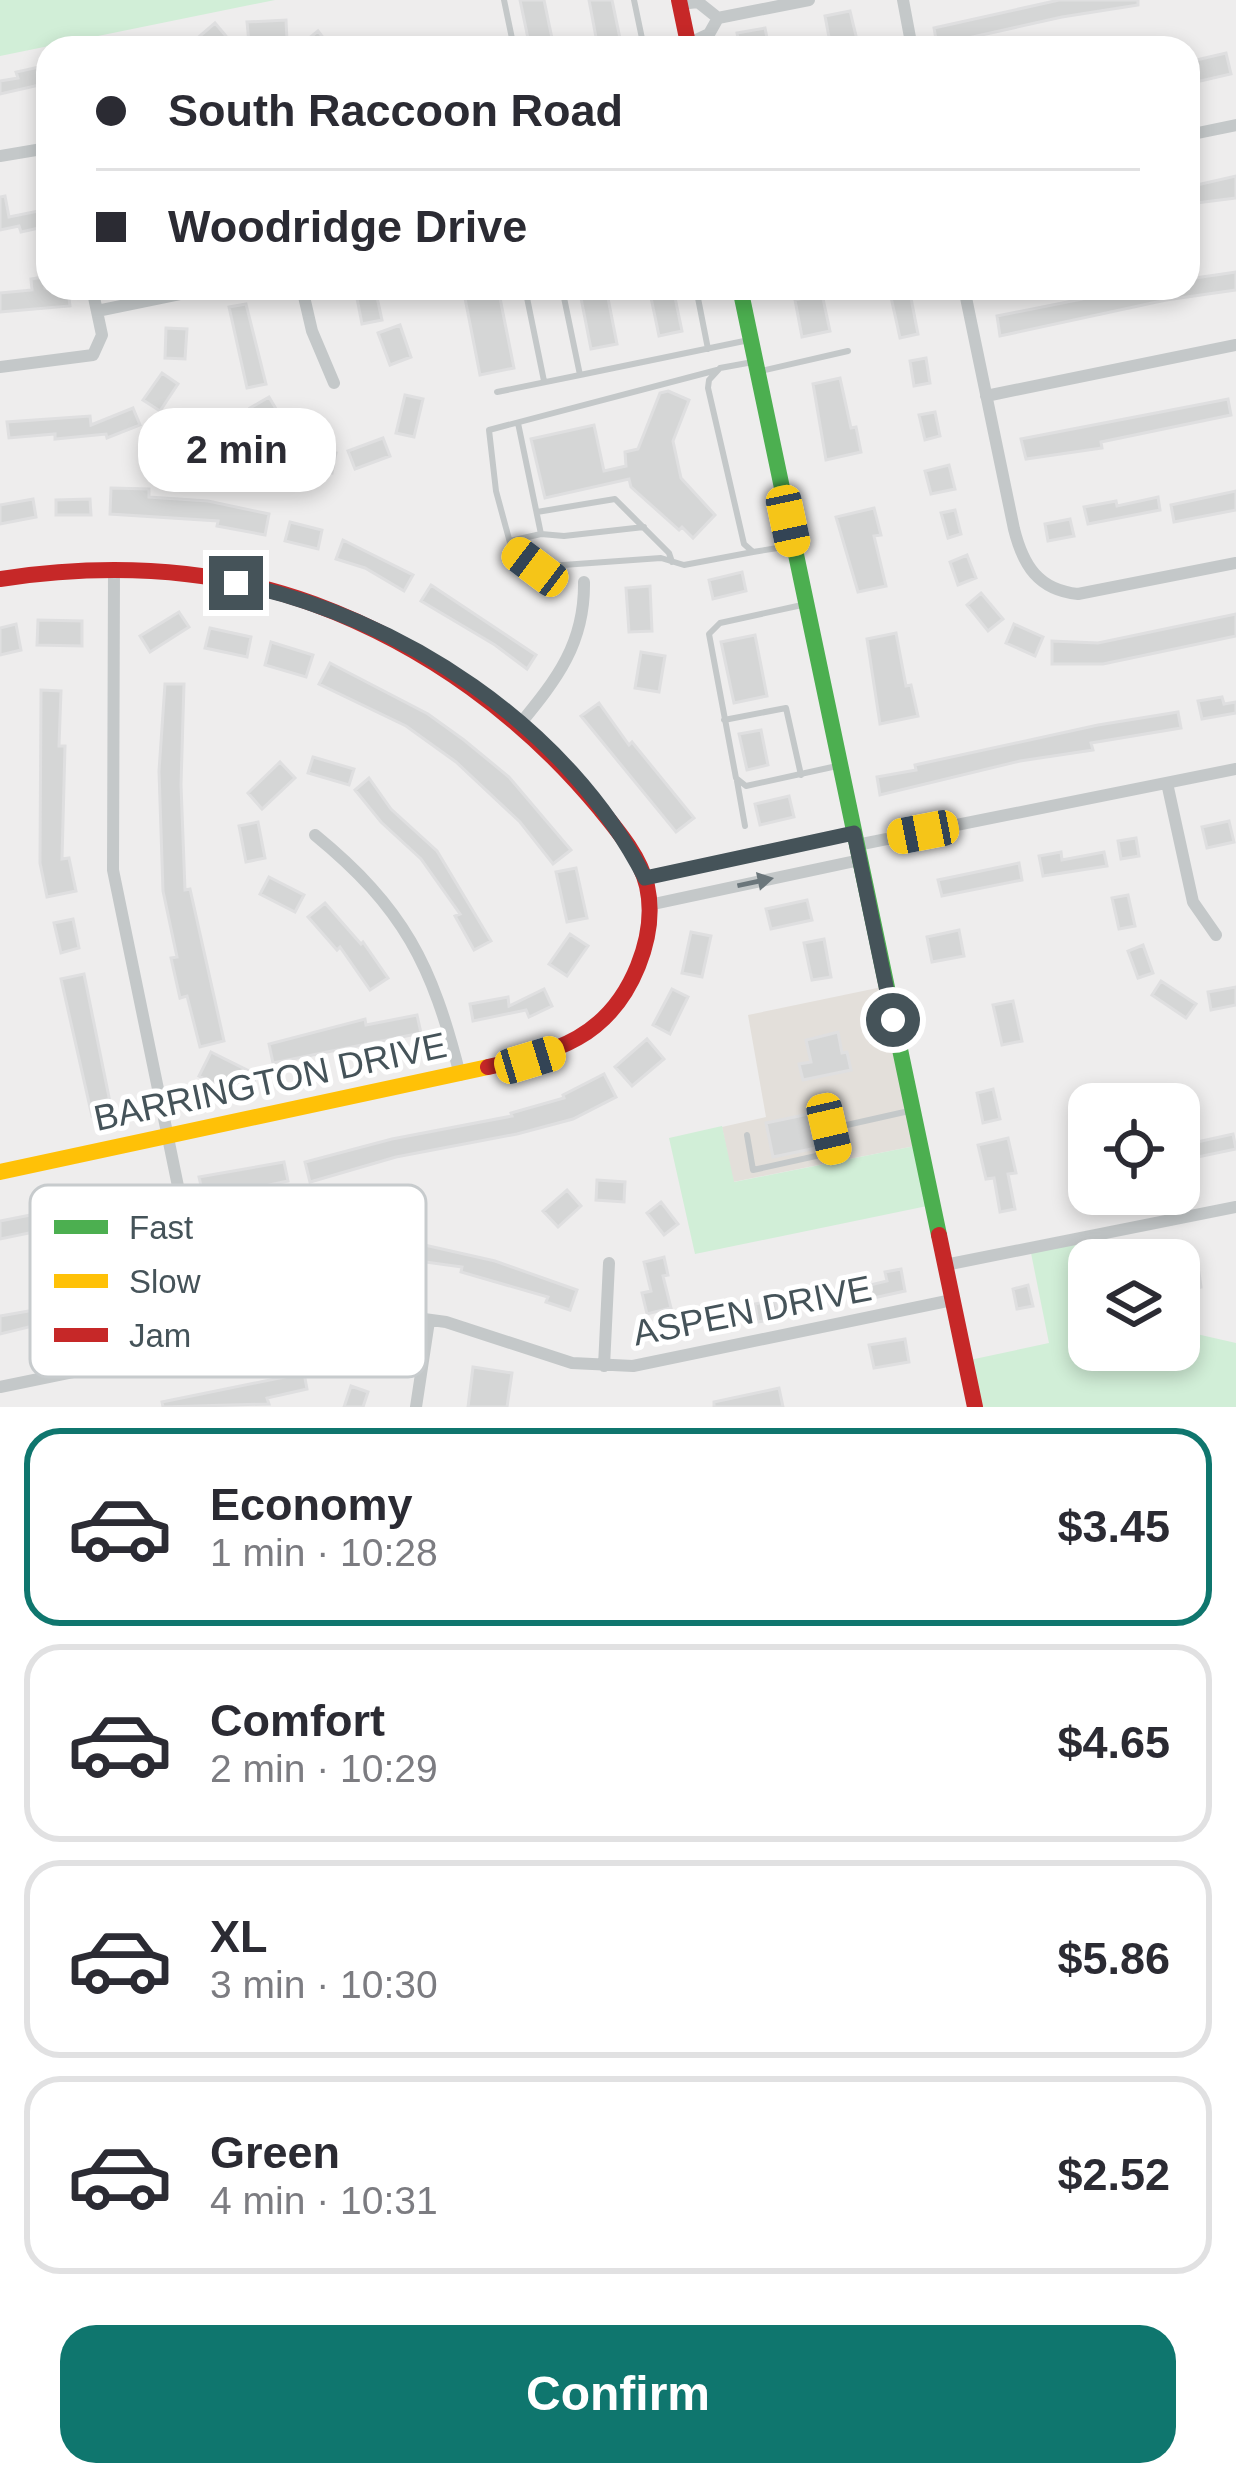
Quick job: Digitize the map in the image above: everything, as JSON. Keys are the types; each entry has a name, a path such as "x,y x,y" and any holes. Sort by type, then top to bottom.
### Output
{"street":[{"path":"689,36 689,2 718,18 809,0"},
{"path":"903,0 910,36"},
{"path":"706,36 718,18"},
{"path":"1200,132 1236,125"},
{"path":"0,156 36,150"},
{"path":"0,367 94,355 102,334 95,300"},
{"path":"98,311 151,300"},
{"path":"305,300 334,383"},
{"path":"743,300 975,1407"},
{"path":"966,300 1019,550 1033,574 1045,584 1078,594 1236,563"},
{"path":"986,396 1236,345"},
{"path":"0,579 68,571 212,578 308,602 418,652 470,684 520,724 592,797 645,878 857,846 1236,769"},
{"path":"114,571 113,870 177,1185"},
{"path":"520,724 571,655 582,620 584,582"},
{"path":"1167,782 1193,902 1216,935"},
{"path":"314,835 357,870 412,940 445,1012 460,1075"},
{"path":"649,905 857,846"},
{"name":"BARRINGTON DRIVE","path":"0,1172 554,1053 592,1031 617,1006 637,970 646,943 645,878"},
{"path":"945,1265 1236,1207"},
{"path":"604,1366 609,1263"},
{"name":"ASPEN DRIVE","path":"426,1320 483,1331 572,1363 656,1364 952,1300"},
{"path":"426,1341 429,1321"},
{"name":"ASPEN DRIVE","path":"0,1387 47,1377"},
{"path":"416,1407 421,1377"}],"lane":[{"path":"504,0 512,36"},
{"path":"634,0 642,36"},
{"path":"527,300 544,381"},
{"path":"565,300 580,374"},
{"path":"698,300 708,349"},
{"path":"496,392 751,340"},
{"path":"793,545 684,565 661,558 535,567 512,550 496,491 489,430 717,370 848,351"},
{"path":"717,370 708,388 743,544 753,552"},
{"path":"518,423 541,534"},
{"path":"537,512 615,499 669,553 672,562"},
{"path":"510,541 541,534 644,527"},
{"path":"584,563 584,582"},
{"path":"746,826 711,630 721,623 806,604"},
{"path":"724,720 786,708 801,775"},
{"path":"736,778 746,785 840,766"},
{"path":"746,1135 753,1170 834,1152 829,1129 912,1111"}],"shaded area":[{"path":"887,986 920,1145 733,1182 722,1127 766,1117 748,1015"}],"green space":[{"path":"0,0 275,0 98,36 36,36 36,49 0,56"},
{"path":"722,1126 734,1182 920,1145 932,1205 695,1254 669,1138"},
{"path":"1106,1233 1107,1239 1076,1239"},
{"path":"1068,1240 1068,1371 1200,1371 1200,1335 1236,1343 1236,1407 975,1407 965,1361 1049,1343 1030,1248"}],"building":[{"path":"520,0 544,0 552,36 528,36"},
{"path":"589,0 612,0 620,36 596,36"},
{"path":"1059,0 1138,0 1138,5 977,36 935,36 934,28"},
{"path":"850,11 856,36 829,36 825,16"},
{"path":"286,20 287,36 248,36 247,22"},
{"path":"215,23 226,36 200,36"},
{"path":"765,28 767,36 738,36"},
{"path":"1226,53 1231,74 1200,81 1200,59"},
{"path":"36,68 36,86 0,94 0,81 18,78 16,72"},
{"path":"1236,176 1236,198 1200,202 1200,184"},
{"path":"5,196 9,217 36,211 36,229 0,230 0,197"},
{"path":"1236,272 1236,290 1200,295 1200,277"},
{"path":"36,278 36,300 69,300 70,306 0,312 0,293 32,290 31,279"},
{"path":"357,300 378,300 382,320 362,324"},
{"path":"465,300 500,300 514,368 480,375"},
{"path":"581,300 608,300 617,344 591,349"},
{"path":"652,300 676,300 682,331 659,336"},
{"path":"795,300 823,300 830,331 802,337"},
{"path":"892,300 911,300 918,334 900,338"},
{"path":"1077,300 1166,300 1000,336 997,316"},
{"path":"246,304 266,384 247,388 229,307"},
{"path":"400,325 411,357 390,365 378,333"},
{"path":"166,328 187,329 185,359 165,358"},
{"path":"926,358 930,383 914,386 910,361"},
{"path":"162,373 178,384 160,411 143,400"},
{"path":"840,378 861,452 826,460 813,384"},
{"path":"668,391 689,400 673,441 681,478 715,515 693,538 631,487 629,479 545,498 531,439 594,425 604,471 626,466 625,452 638,449 660,393"},
{"path":"405,395 423,399 414,437 396,433"},
{"path":"269,397 286,426 267,437 250,408"},
{"path":"1228,399 1231,415 1101,442 1102,448 1026,459 1021,439"},
{"path":"133,408 140,425 107,438 106,434 55,439 55,434 9,438 7,422 90,416 91,425"},
{"path":"935,412 940,436 925,440 919,415"},
{"path":"383,438 390,456 355,469 348,451"},
{"path":"296,445 336,453 332,473 292,465"},
{"path":"949,465 955,489 931,494 925,471"},
{"path":"111,488 149,489 149,497 208,501 269,514 265,535 217,526 218,521 110,514"},
{"path":"1236,491 1236,510 1174,522 1171,505"},
{"path":"1158,497 1160,510 1088,524 1084,507"},
{"path":"33,499 36,517 0,524 0,505"},
{"path":"90,499 91,515 56,515 56,500"},
{"path":"874,508 881,535 874,536 886,586 858,592 836,517"},
{"path":"955,510 961,534 948,538 941,513"},
{"path":"1070,519 1074,536 1048,541 1045,524"},
{"path":"290,522 322,530 318,549 285,541"},
{"path":"343,540 413,575 404,591 365,568 336,559"},
{"path":"967,555 976,578 958,585 950,562"},
{"path":"742,572 746,591 713,599 709,580"},
{"path":"431,585 536,655 527,669 421,601"},
{"path":"650,586 652,631 629,632 626,588"},
{"path":"981,593 1003,619 988,631 967,605"},
{"path":"179,612 189,627 150,652 140,636"},
{"path":"1236,614 1236,636 1103,664 1052,664 1052,641 1098,643"},
{"path":"38,620 82,621 82,646 37,645"},
{"path":"16,624 21,650 0,655 0,628"},
{"path":"1014,624 1043,637 1035,656 1006,643"},
{"path":"210,628 251,637 247,657 205,648"},
{"path":"896,633 906,686 911,685 918,716 880,724 867,639"},
{"path":"755,635 767,696 734,703 721,642"},
{"path":"271,642 313,655 306,677 265,665"},
{"path":"641,652 665,656 659,692 635,688"},
{"path":"330,663 428,714 464,740 509,777 571,850 553,864 520,822 456,762 406,726 319,684"},
{"path":"165,684 184,684 185,890 190,889 224,1041 200,1047 187,996 180,998 163,891 159,771"},
{"path":"41,690 61,691 59,746 65,746 62,859 69,858 76,891 47,897 40,863"},
{"path":"1222,697 1224,704 1236,702 1236,713 1202,719 1198,701"},
{"path":"599,703 629,745 632,742 694,818 676,832 581,716"},
{"path":"1178,712 1181,728 1091,743 1093,750 1020,761 880,795 877,777 916,770 915,765"},
{"path":"761,730 768,765 747,770 739,734"},
{"path":"313,757 354,769 349,785 308,773"},
{"path":"280,762 295,778 262,809 248,793"},
{"path":"369,778 391,809 437,851 491,941 474,950 455,916 460,914 421,859 355,790"},
{"path":"789,796 794,817 760,825 755,804"},
{"path":"1229,821 1234,842 1207,848 1202,827"},
{"path":"258,822 265,858 246,862 239,826"},
{"path":"1136,838 1139,856 1121,859 1118,841"},
{"path":"1061,852 1062,860 1104,852 1107,866 1043,876 1039,856"},
{"path":"1019,863 1022,880 942,896 938,880"},
{"path":"576,868 587,918 567,922 556,872"},
{"path":"269,877 304,895 295,912 260,894"},
{"path":"1128,895 1135,926 1119,929 1112,898"},
{"path":"807,900 812,920 771,929 766,909"},
{"path":"325,903 363,942 388,978 370,990 340,947 337,950 308,917"},
{"path":"73,919 79,948 61,953 54,923"},
{"path":"959,930 964,956 932,962 927,937"},
{"path":"691,932 711,936 702,977 682,973"},
{"path":"570,934 588,946 567,976 549,964"},
{"path":"824,939 831,977 812,980 804,943"},
{"path":"1143,945 1153,973 1138,978 1128,951"},
{"path":"84,974 112,1112 92,1116 61,979"},
{"path":"1161,981 1196,1004 1186,1018 1152,995"},
{"path":"1236,987 1236,1005 1211,1010 1208,992"},
{"path":"544,989 552,1006 529,1017 526,1010 473,1021 470,1004 508,997 509,1006"},
{"path":"672,989 688,997 670,1034 653,1025"},
{"path":"1013,1001 1022,1041 1002,1045 993,1005"},
{"path":"417,1015 421,1033 273,1063 269,1044 365,1019 366,1025"},
{"path":"838,1032 851,1070 803,1080 799,1064 811,1062 806,1040"},
{"path":"647,1039 664,1059 632,1086 615,1067"},
{"path":"211,1052 257,1075 245,1099 199,1076"},
{"path":"604,1074 616,1097 573,1119 396,1157 310,1182 305,1162 512,1116 564,1098"},
{"path":"993,1089 1000,1119 983,1123 977,1093"},
{"path":"813,1113 821,1147 773,1157 766,1123"},
{"path":"1233,1134 1236,1149 1200,1157 1200,1141"},
{"path":"1008,1138 1016,1173 1008,1174 1015,1209 1000,1212 994,1178 986,1179 978,1145"},
{"path":"284,1162 288,1181 201,1185 199,1177"},
{"path":"597,1180 625,1182 624,1202 596,1200"},
{"path":"567,1190 581,1206 558,1227 543,1211"},
{"path":"661,1202 678,1224 664,1235 647,1213"},
{"path":"30,1215 30,1233 0,1239 0,1221"},
{"path":"426,1245 495,1261 577,1290 570,1310 546,1302 548,1297 461,1272 462,1267 426,1262"},
{"path":"664,1257 671,1308 647,1314 642,1293 651,1291 644,1262"},
{"path":"901,1269 905,1291 869,1299 866,1286 887,1281 885,1272"},
{"path":"1028,1285 1033,1306 1017,1309 1013,1289"},
{"path":"775,1300 779,1318 758,1322 755,1304"},
{"path":"30,1311 30,1327 0,1334 0,1316"},
{"path":"905,1339 909,1362 874,1368 869,1345"},
{"path":"473,1367 512,1373 507,1407 468,1407"},
{"path":"284,1377 305,1377 307,1389 267,1398 269,1404 163,1407 162,1402"},
{"path":"351,1386 368,1392 363,1407 344,1407"},
{"path":"779,1388 783,1407 714,1407 714,1402"}],"traffic: fast":[{"path":"743,300 939,1235"}],"traffic: slow":[{"path":"0,1172 488,1067"}],"traffic: jam":[{"path":"679,0 686,36"},
{"path":"0,579 119,570 198,576 276,592 396,641 471,688 539,744 600,809 634,855 647,886 648,927 642,956 626,990 596,1026 558,1047 488,1067"},
{"path":"939,1235 975,1407"}],"route":[{"path":"236,583 308,602 368,626 470,684 570,772 613,825 645,878 854,833 893,1020"}]}
